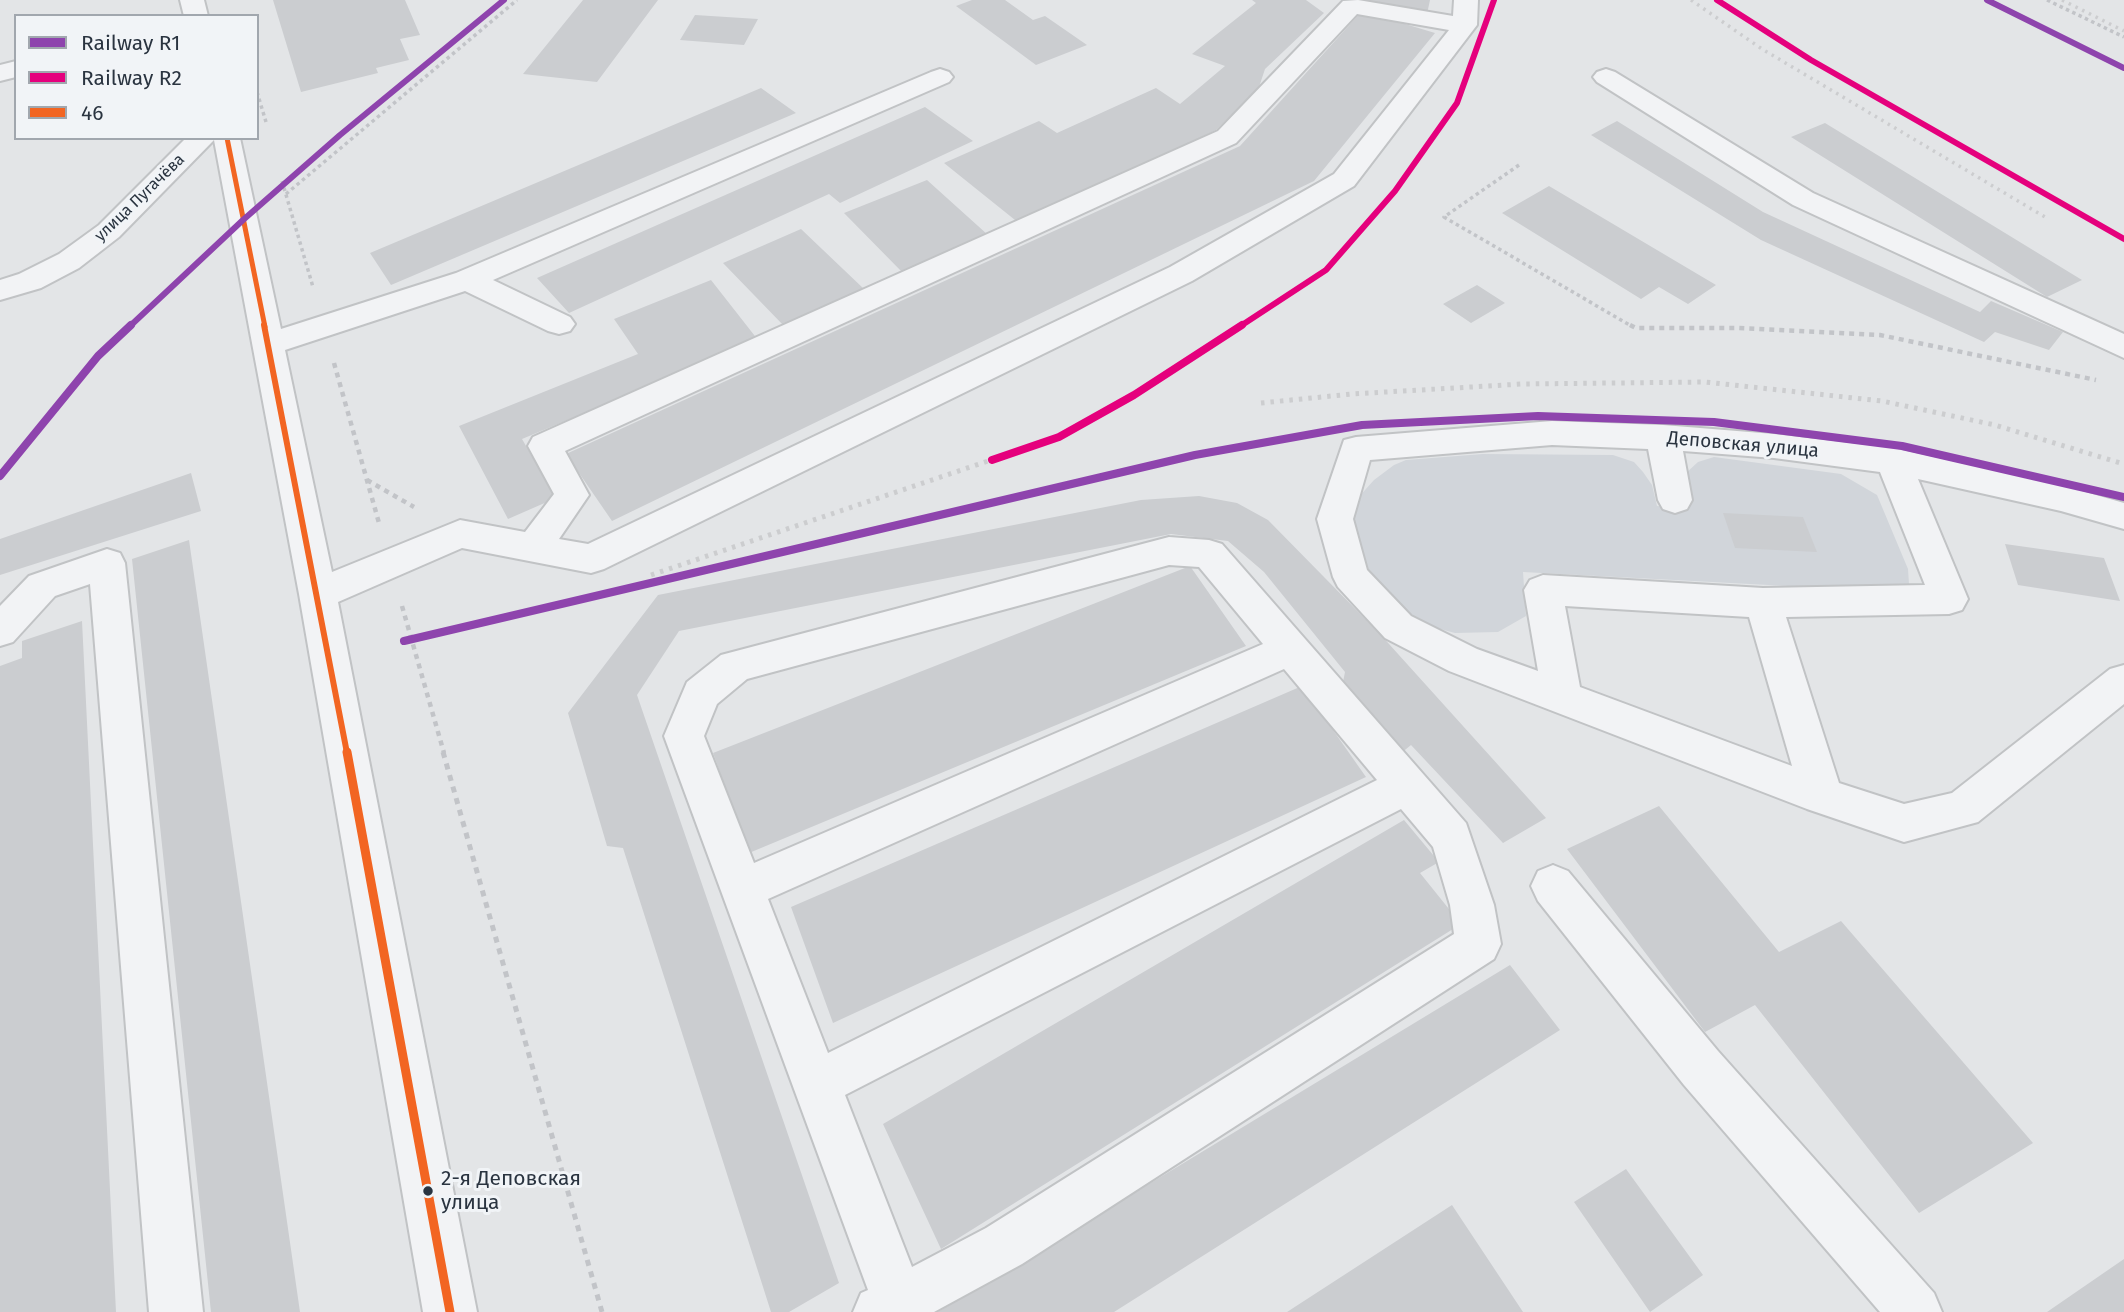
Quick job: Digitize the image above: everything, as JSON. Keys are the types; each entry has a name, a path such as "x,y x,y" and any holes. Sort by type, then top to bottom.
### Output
{"street":[{"path":"533,548 572,495 545,446 1227,137 1351,6 1465,13"},
{"path":"318,594 460,534 591,559 1181,274 1344,180 1465,13"},
{"path":"268,344 467,280 940,77"},
{"path":"1606,77 1803,199 2124,347"},
{"name":"улица Пугачёва","path":"0,290 30,281 69,261 109,231 200,140"},
{"path":"226,140 318,594 450,1312"},
{"path":"467,280 559,324"},
{"path":"0,320 30,281"},
{"name":"Деповская улица","path":"1562,698 1463,660 1398,627 1351,577 1335,519 1356,449 1552,433 1774,446 1893,461 2061,498 2124,516"},
{"path":"1663,438 1675,500"},
{"path":"1893,461 1949,599 1763,603 1543,590 1562,698 1822,796 1904,823 1963,809 2124,681"},
{"path":"1169,551 1209,554 1407,786 1451,837 1472,905 1478,944 1004,1246 889,1307 816,1084 684,736 701,694 735,666 1169,551"},
{"path":"0,631 42,586 107,563 176,1312"},
{"path":"1763,603 1822,796"},
{"path":"742,889 1290,649"},
{"path":"816,1084 1407,786"},
{"path":"1553,886 1701,1068 1915,1312"}],"path":[{"path":"286,194 517,0"},
{"path":"2047,0 2124,37"},
{"path":"259,99 268,132"},
{"path":"1519,164 1444,217 1636,328 1737,328 1880,335 2109,383"},
{"path":"280,171 602,1312"}],"shaded area":[{"path":"1483,454 1613,455 1634,462 1643,472 1652,485 1657,506 1687,508 1682,487 1686,473 1698,462 1714,457 1841,474 1877,495 1908,569 1909,584 1900,591 1882,591 1523,572 1526,616 1498,632 1455,633 1429,626 1411,616 1362,565 1352,521 1356,500 1374,480 1394,465 1406,460"}],"building":[{"path":"273,0 405,0 420,35 400,39 409,60 376,68 378,73 301,92"},
{"path":"583,0 658,0 597,82 523,74"},
{"path":"972,0 1005,0 1033,20 1045,16 1087,45 1036,65 956,6"},
{"path":"1252,0 1306,0 1324,13 1265,69 1259,87 1216,130 1020,224 944,163 1039,121 1057,133 1156,88 1180,104 1225,66 1192,54 1256,3"},
{"path":"1354,0 1430,0 1427,14 1353,4"},
{"path":"1362,11 1435,33 1314,181 612,521 566,454 1240,146"},
{"path":"695,15 758,19 744,45 680,40"},
{"path":"761,88 796,113 391,285 370,253"},
{"path":"925,107 973,141 840,203 829,194 569,313 537,278"},
{"path":"1617,121 1763,212 1980,312 1991,301 2063,332 2049,350 1995,332 1984,342 1761,240 1591,135"},
{"path":"1825,123 2082,280 2047,297 1791,137"},
{"path":"927,180 988,235 902,272 844,213"},
{"path":"1549,186 1716,285 1688,304 1659,287 1641,299 1502,213"},
{"path":"801,229 864,289 784,326 723,263"},
{"path":"711,280 758,340 522,439 556,498 508,519 459,426 638,354 614,319"},
{"path":"1477,285 1505,303 1471,323 1443,304"},
{"path":"191,473 201,511 0,575 0,539"},
{"path":"1199,496 1237,503 1268,520 1380,634 1546,818 1503,843 1411,745 1400,754 1342,687 1345,672 1264,572 1228,541 1171,534 679,631 637,695 839,1283 789,1312 771,1312 623,848 607,846 568,713 658,595 1141,500"},
{"path":"1723,513 1803,517 1817,552 1735,548"},
{"path":"189,540 300,1312 211,1312 132,559"},
{"path":"2005,544 2104,558 2120,601 2018,585"},
{"path":"1190,566 1246,646 749,853 713,753"},
{"path":"82,621 116,1312 0,1312 0,666 22,658 22,641"},
{"path":"1302,686 1366,777 833,1023 791,907"},
{"path":"1659,806 1779,952 1841,921 2033,1143 1919,1213 1755,1005 1705,1032 1567,849"},
{"path":"1404,820 1439,862 1420,873 1461,924 941,1249 883,1124"},
{"path":"1510,965 1560,1030 1114,1312 938,1312"},
{"path":"1626,1169 1703,1275 1650,1312 1574,1202"},
{"path":"1452,1205 1523,1312 1287,1312"},
{"path":"2124,1259 2124,1312 2047,1312"}],"railway":[{"path":"129,327 243,220 340,135 504,0"},
{"path":"1239,327 1326,270 1395,191 1457,103 1494,0"},
{"path":"1691,0 1762,49 2045,217"},
{"path":"1717,0 1811,60 2124,239"},
{"path":"2062,0 2124,31"},
{"path":"0,476 98,356 131,325"},
{"path":"651,575 1059,437 1134,395 1242,325"},
{"path":"1261,403 1352,394 1522,384 1705,382 1882,401 1995,425 2124,464"},
{"path":"404,641 1195,455 1362,425 1538,416 1714,422 1902,446 2124,497"}],"rail line":[{"name":"R1","path":"0,476 98,356 243,220 340,135 504,0"},
{"name":"R2","path":"992,460 1059,437 1134,395 1326,270 1395,191 1457,103 1494,0"},
{"name":"R2","path":"1717,0 1811,60 2124,239"},
{"name":"R1","path":"1987,0 2124,68"},
{"name":"R1","path":"404,641 1195,455 1362,425 1538,416 1714,422 1902,446 2124,497"}],"transit line":[{"name":"46","path":"227,140 318,594 450,1312"}],"place":[{"name":"2-я Деповская улица","path":"428,1191"}]}
